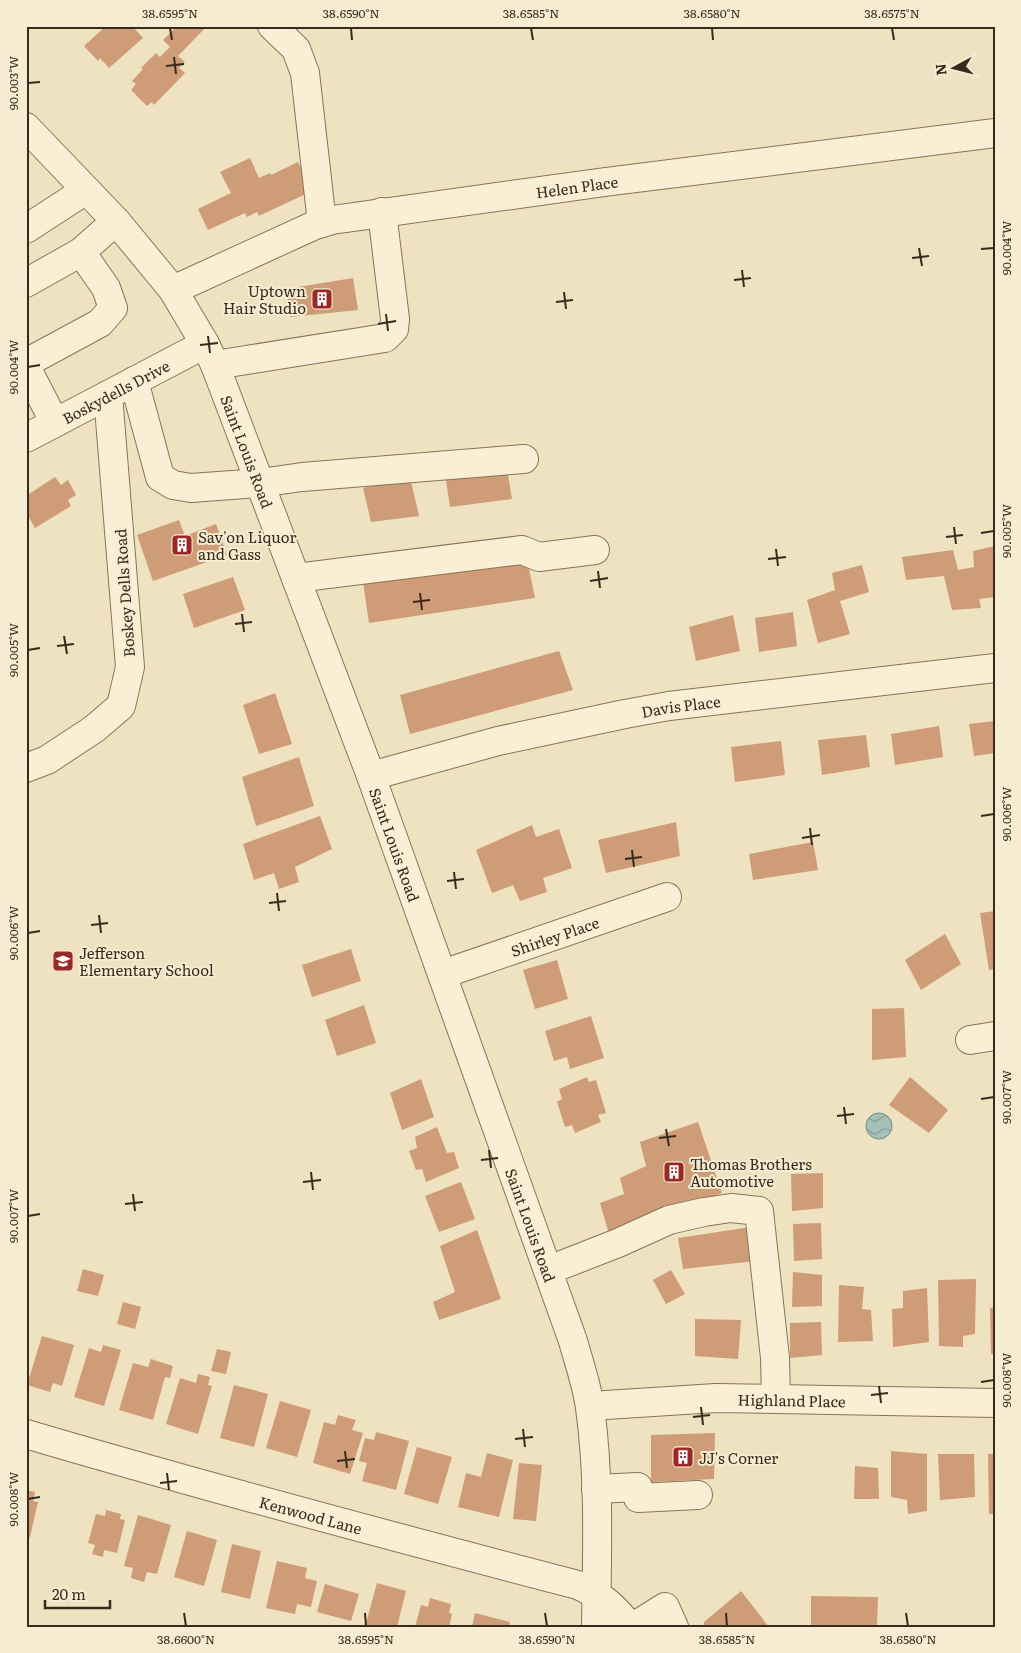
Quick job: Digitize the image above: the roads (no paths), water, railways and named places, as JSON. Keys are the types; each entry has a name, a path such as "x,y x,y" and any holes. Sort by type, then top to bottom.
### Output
{"street":[{"path":"272,26 296,49 305,73 322,223"},
{"name":"Saint Louis Road","path":"26,127 116,221 173,290 210,355 260,483 371,776 573,1341 590,1406 595,1455 596,1627"},
{"name":"Helen Place","path":"173,290 332,220 596,183 995,133"},
{"path":"26,229 86,190"},
{"name":"Boskydells Drive","path":"26,438 134,381 210,355 385,338 394,329 395,319 382,212"},
{"path":"26,283 81,252 116,221"},
{"path":"55,423 26,365 100,323 113,308 106,288 81,252"},
{"path":"134,381 160,477 173,485 191,488 260,483 302,477 524,459"},
{"name":"Boskey Dells Road","path":"26,768 47,760 94,729 121,706 130,667 108,395"},
{"path":"296,578 522,550 539,557 596,550"},
{"name":"Davis Place","path":"371,776 498,741 624,714 679,705 995,668"},
{"name":"Shirley Place","path":"443,974 666,897"},
{"path":"549,1270 618,1244 669,1220 732,1208 759,1211 773,1331 776,1398"},
{"name":"Highland Place","path":"590,1406 716,1398 995,1403"},
{"name":"Kenwood Lane","path":"26,1434 190,1482 578,1585 608,1601 631,1627"},
{"path":"596,1489 638,1487 638,1498 698,1495"},
{"path":"631,1627 665,1607 674,1627"}],"water":[{"path":"879,1113 888,1117 892,1126 888,1135 879,1139 870,1135 866,1126 870,1117"}],"place":[{"name":"Uptown Hair Studio","path":"322,299"},
{"name":"Sav'on Liquor and Gass","path":"182,545"},
{"name":"Jefferson Elementary School","path":"63,961"},
{"name":"Thomas Brothers Automotive","path":"674,1172"},
{"name":"JJ's Corner","path":"683,1457"}]}
